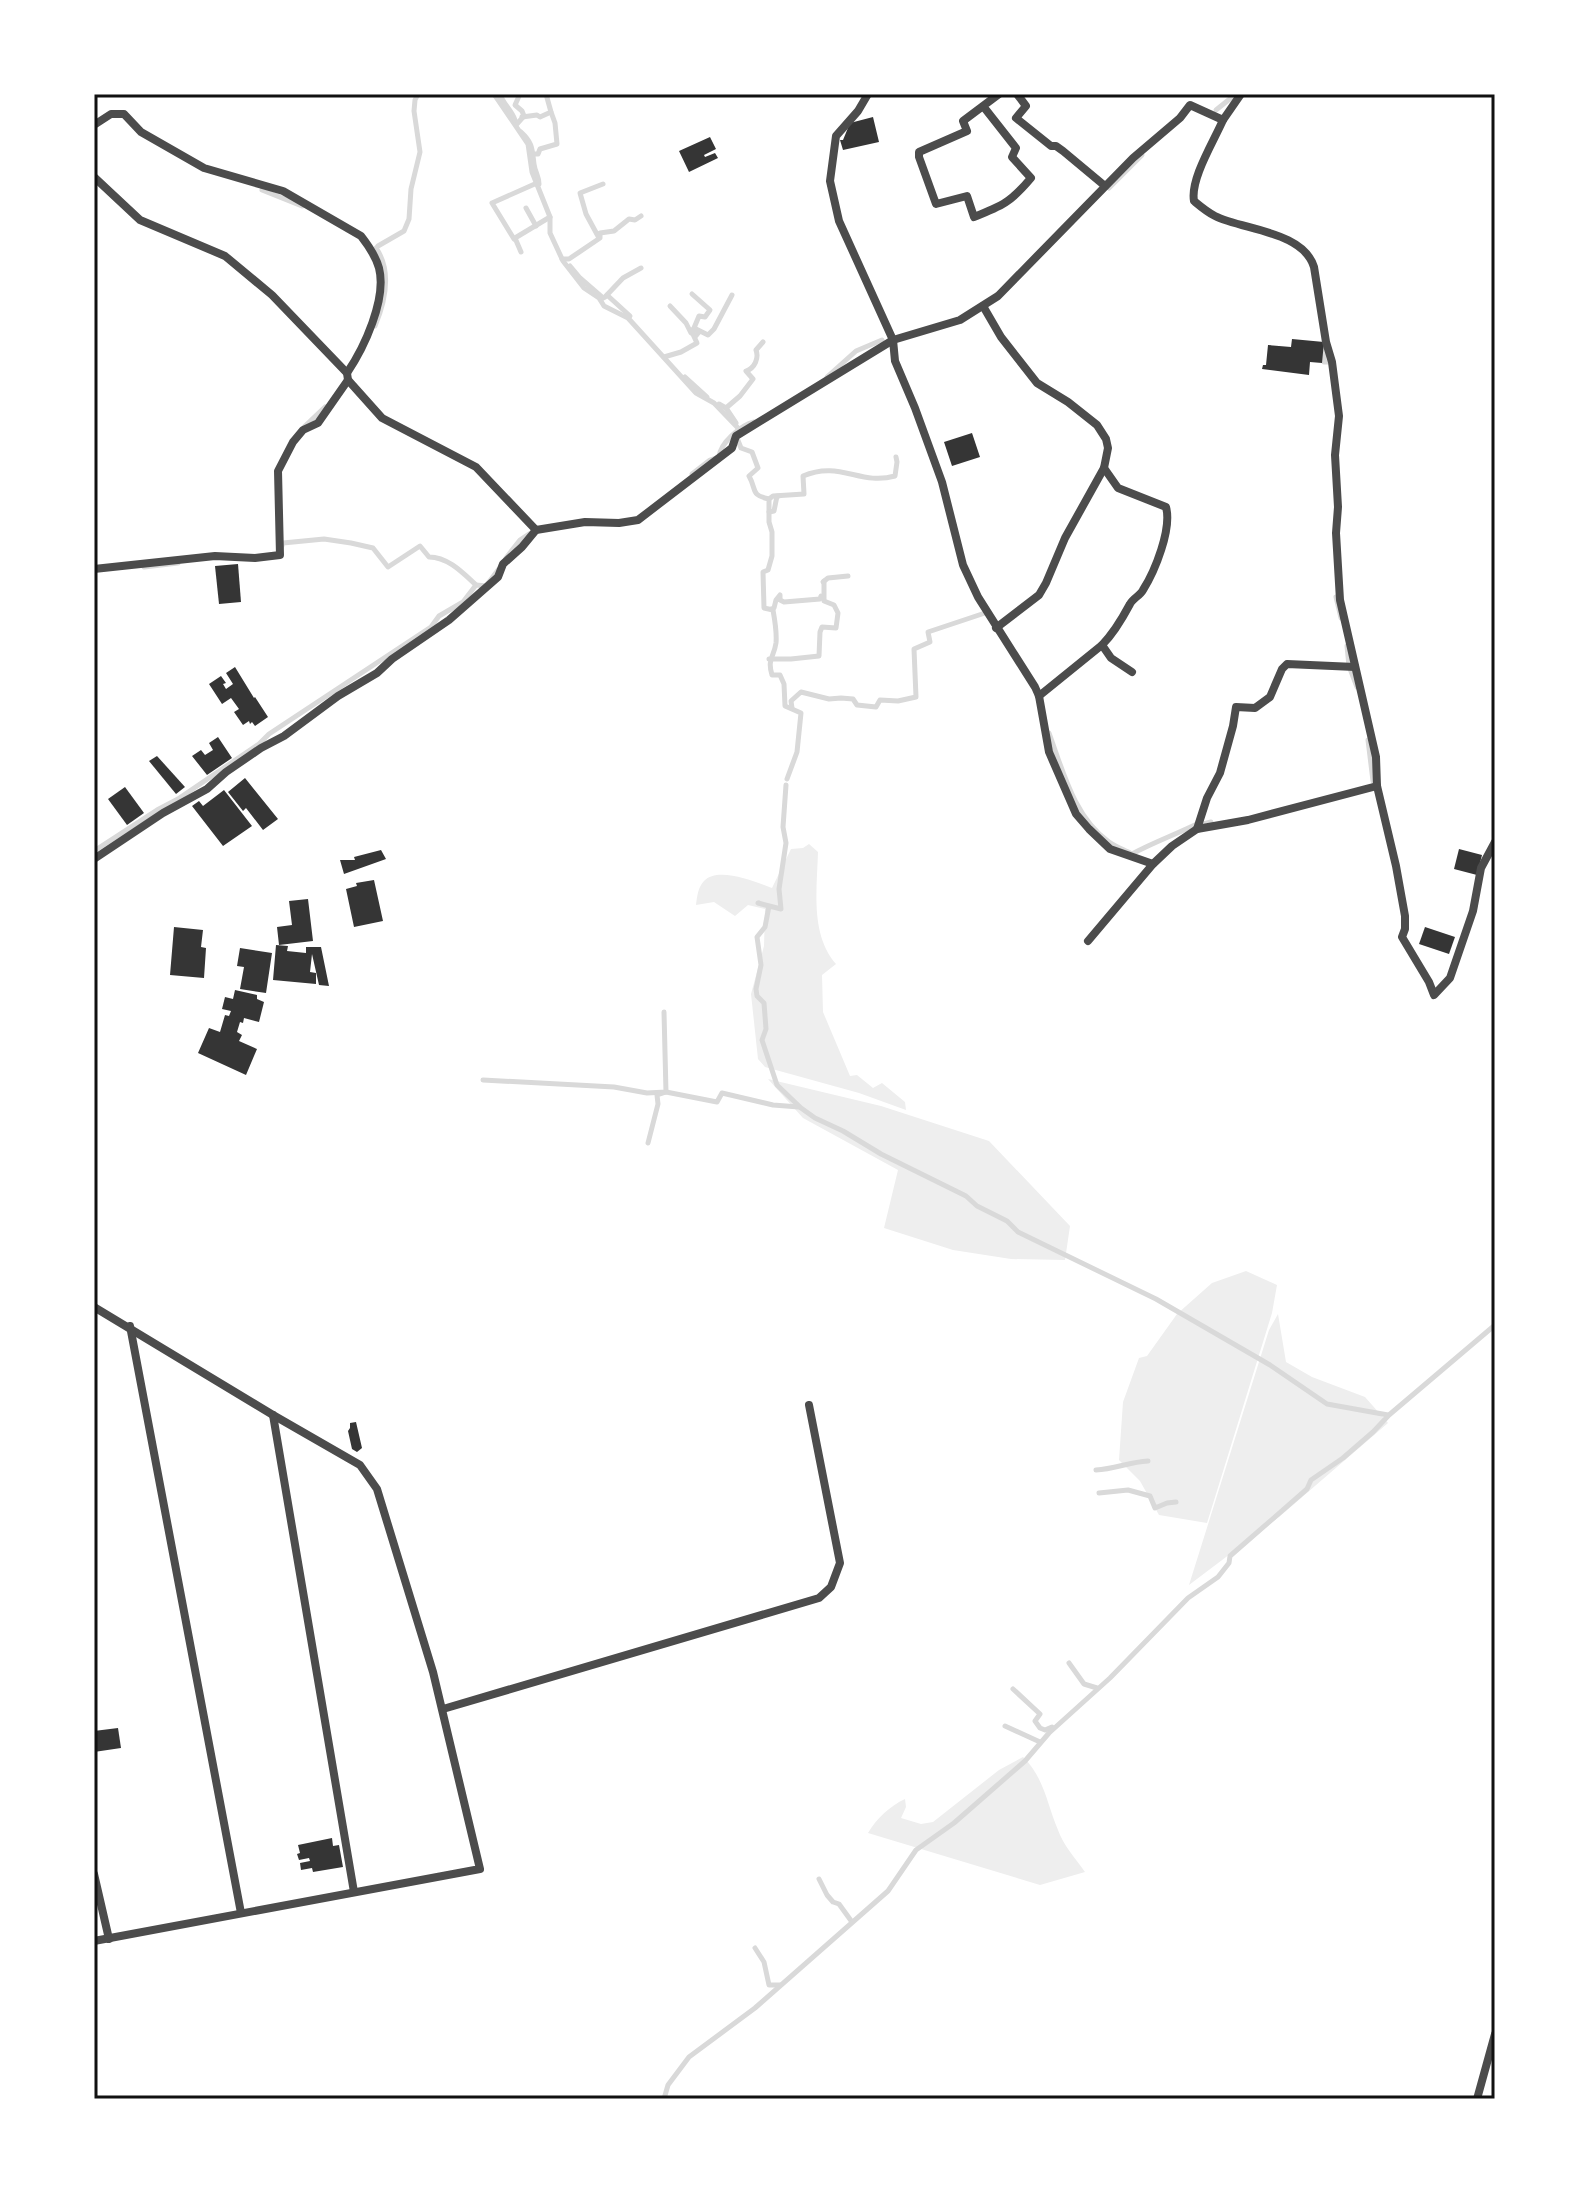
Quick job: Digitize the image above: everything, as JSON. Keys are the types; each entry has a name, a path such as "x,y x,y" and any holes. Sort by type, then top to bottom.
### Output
{"street":[{"path":"868,94 836,136 830,181 839,221 893,340 895,361 942,482 963,565 978,597 1039,696 1049,752 1076,814 1110,849 1153,864"},
{"path":"983,106 1016,148 1012,157 1031,178 1018,194 1001,207 974,217 967,196 936,204 919,152 967,131 963,121 983,106 999,94"},
{"path":"1017,94 1026,106 1016,118 1051,146 1060,148 1105,186"},
{"path":"1241,94 1223,120 1199,172 1193,191 1194,201 1213,215 1262,229 1298,245 1312,260 1339,416 1335,455 1340,600 1376,757 1377,786 1405,916 1402,937 1434,995 1450,978 1473,911 1481,868 1495,842"},
{"path":"94,859 163,813 207,789 226,772 377,673 449,620 498,577 503,564 536,530 585,522 638,520 732,448 736,436 893,340 947,325 981,308 1004,290 1133,158 1180,118 1190,105 1223,120"},
{"path":"94,125 111,114 124,114 141,132 204,168 283,191 361,236 379,267 381,289 361,352 318,423 303,430 278,471 280,555 255,558 215,556 94,569"},
{"path":"94,177 140,220 225,256 272,295 382,418 476,467 536,530"},
{"path":"981,308 1037,383 1097,425 1108,448 1104,468 1065,538 1039,595 996,628"},
{"path":"1039,696 1112,635 1132,600 1141,593 1161,546 1168,521 1166,507 1118,488 1104,468"},
{"path":"1102,645 1111,658 1132,672"},
{"path":"1197,829 1207,798 1220,773 1236,707 1255,708 1270,697 1287,664 1355,667"},
{"path":"1088,941 1153,864 1197,829 1248,820 1377,786"},
{"path":"94,1307 360,1465 377,1489 443,1709 480,1869 94,1941"},
{"path":"130,1326 241,1913"},
{"path":"443,1709 819,1598 831,1587 840,1563 809,1405"},
{"path":"273,1415 354,1892"},
{"path":"94,1874 109,1939"},
{"path":"1477,2099 1495,2034"}],"shaded area":[{"path":"809,844 818,852 816,896 822,939 836,964 822,975 823,1012 850,1076 857,1075 873,1088 882,1083 905,1102 906,1110 859,1093 765,1067 758,1059 751,994 764,946 765,909 748,905 735,916 714,902 696,905 702,883 718,875 737,877 772,888 791,849"},
{"path":"768,1079 881,1106 989,1141 1070,1226 1065,1260 1011,1259 953,1250 884,1228 898,1170 803,1118"},
{"path":"1246,1271 1277,1285 1272,1313 1207,1523 1159,1515 1140,1481 1119,1460 1123,1402 1139,1358 1147,1356 1177,1314 1212,1283"},
{"path":"1278,1314 1286,1362 1312,1377 1365,1397 1388,1423 1279,1517 1189,1585 1269,1330"},
{"path":"1023,1757 1040,1782 1063,1841 1085,1872 1040,1885 868,1833 884,1813 905,1799 906,1807 901,1818 921,1824 933,1822 999,1770"}],"building":[{"path":"873,117 879,142 843,150 840,140 843,140 850,123"},
{"path":"710,137 716,149 704,155 715,153 718,158 689,172 679,151"},
{"path":"1292,339 1324,342 1322,363 1310,362 1309,375 1262,369 1266,365 1268,345 1291,347"},
{"path":"972,433 980,457 952,466 944,442"},
{"path":"238,564 241,602 219,604 215,566"},
{"path":"235,667 268,717 255,726 249,721 243,725 234,712 239,709 231,698 222,704 209,684 221,676 226,689 233,684 226,673"},
{"path":"218,737 232,758 207,775 192,756 201,750 205,755 213,750 209,743"},
{"path":"157,756 185,787 176,794 149,761"},
{"path":"245,778 278,819 263,830 246,808 243,811 228,792"},
{"path":"125,787 144,813 127,825 108,799"},
{"path":"224,790 252,826 223,846 192,806 199,801 203,806"},
{"path":"1459,849 1482,855 1477,875 1454,869"},
{"path":"381,850 386,859 344,874 340,860 355,860 354,857"},
{"path":"374,880 383,921 354,927 346,889 357,886 356,883"},
{"path":"308,899 313,941 279,945 277,927 292,925 289,901"},
{"path":"174,927 203,930 201,947 206,948 204,978 170,975"},
{"path":"1425,927 1455,937 1449,954 1419,944"},
{"path":"276,945 288,946 287,951 306,953 306,947 321,947 329,986 319,985 312,954 310,972 316,973 316,984 273,980"},
{"path":"240,948 272,953 266,993 240,989 244,967 237,966"},
{"path":"235,990 257,995 257,999 264,1002 259,1022 244,1018 237,1032 242,1035 239,1041 257,1049 246,1075 198,1053 209,1028 220,1032 225,1015 229,1016 231,1011 222,1009 225,997 233,999"},
{"path":"356,1422 362,1448 357,1452 352,1449 348,1431 350,1423"},
{"path":"118,1728 121,1748 94,1752 94,1731"},
{"path":"332,1838 333,1846 339,1845 343,1867 313,1872 312,1868 301,1870 300,1863 310,1861 309,1858 299,1860 298,1845"}],"waterway":[{"path":"378,246 404,231 409,219 411,189 420,152 414,111 418,94"},
{"path":"494,94 528,144 532,172 550,217 550,233 563,261 584,288 599,298 604,306 628,318 696,393 714,403 738,428"},
{"path":"500,94 515,120"},
{"path":"516,125 524,116 515,105 520,94"},
{"path":"522,117 540,117 551,112 546,94"},
{"path":"1216,110 1236,94"},
{"path":"534,154 557,144 551,112"},
{"path":"521,132 531,146 539,184"},
{"path":"1109,188 1142,155"},
{"path":"514,239 492,203 537,183"},
{"path":"599,238 586,214 580,193 603,184"},
{"path":"262,190 302,206"},
{"path":"526,208 536,226"},
{"path":"562,259 569,259 600,238 600,233 614,231 629,219 635,220 641,216"},
{"path":"521,252 515,238 550,217"},
{"path":"375,326 385,287 384,267 376,248"},
{"path":"570,266 603,298"},
{"path":"605,297 623,278 641,268"},
{"path":"692,294 710,310 705,317 699,316 694,328"},
{"path":"607,295 630,316"},
{"path":"664,357 697,343 691,330 695,337 699,332 694,328 708,335 732,295"},
{"path":"670,306 691,333"},
{"path":"827,377 856,351 882,340"},
{"path":"726,408 753,379 746,371 756,362 756,350 763,342"},
{"path":"1325,345 1324,362 1332,364"},
{"path":"685,377 707,397"},
{"path":"719,404 726,408 736,423"},
{"path":"304,427 325,407"},
{"path":"692,474 719,457 732,435 754,422"},
{"path":"737,438 741,448 752,452 758,468 749,476 755,491 769,499 772,556 768,570 763,572 764,608 773,610 776,631 772,675 780,675 784,684 785,706 801,713 797,752 787,779"},
{"path":"769,499 773,496 804,494 803,476 816,472 839,472 871,478 895,476 896,457"},
{"path":"769,512 774,511 779,496"},
{"path":"506,558 529,534"},
{"path":"281,548 283,543 324,539 351,543 373,548 388,567 420,546 429,557 449,563 476,585"},
{"path":"144,567 178,563"},
{"path":"94,851 178,799 269,734 431,627 439,616 463,602 476,585 486,586 498,570"},
{"path":"823,582 828,578 848,576"},
{"path":"769,659 819,656 822,627 836,628 838,613 834,605 824,601 824,581"},
{"path":"771,609 780,595 780,600 784,602 820,599 821,596"},
{"path":"1336,597 1341,618"},
{"path":"792,708 791,701 801,692 829,699 853,699 857,705 876,707 880,700 898,701 916,697 914,649 930,642 928,632 988,612"},
{"path":"1347,646 1349,666 1357,687"},
{"path":"1049,733 1078,807 1109,842 1132,854 1199,823 1211,822"},
{"path":"1368,740 1373,781"},
{"path":"786,785 783,827 786,843 779,889 781,909 758,903 769,906 765,927 757,937 761,965 756,989 757,996 764,1003 766,1029 762,1040 777,1085 815,1118 966,1196 977,1206 1007,1221 1018,1232 1156,1299 1270,1365 1327,1404 1388,1415"},
{"path":"483,1080 666,1092 664,1012"},
{"path":"648,1143 658,1104 657,1095 666,1092 717,1102 722,1093 773,1105 799,1107"},
{"path":"664,2099 668,2085 689,2057 755,2008 888,1891 916,1850 954,1823 1025,1761 1049,1733 1110,1678 1188,1598 1218,1577 1229,1563 1230,1556 1307,1489 1311,1480 1343,1458 1495,1325"},
{"path":"1096,1470 1148,1461"},
{"path":"1099,1493 1128,1490 1150,1496 1155,1508 1176,1502"},
{"path":"1069,1663 1084,1684 1097,1688"},
{"path":"1013,1689 1040,1714 1035,1721 1040,1728 1045,1730 1052,1727"},
{"path":"1005,1726 1040,1742"},
{"path":"819,1879 827,1895 839,1904 852,1922"},
{"path":"755,1948 764,1962 769,1985 780,1985"}]}
